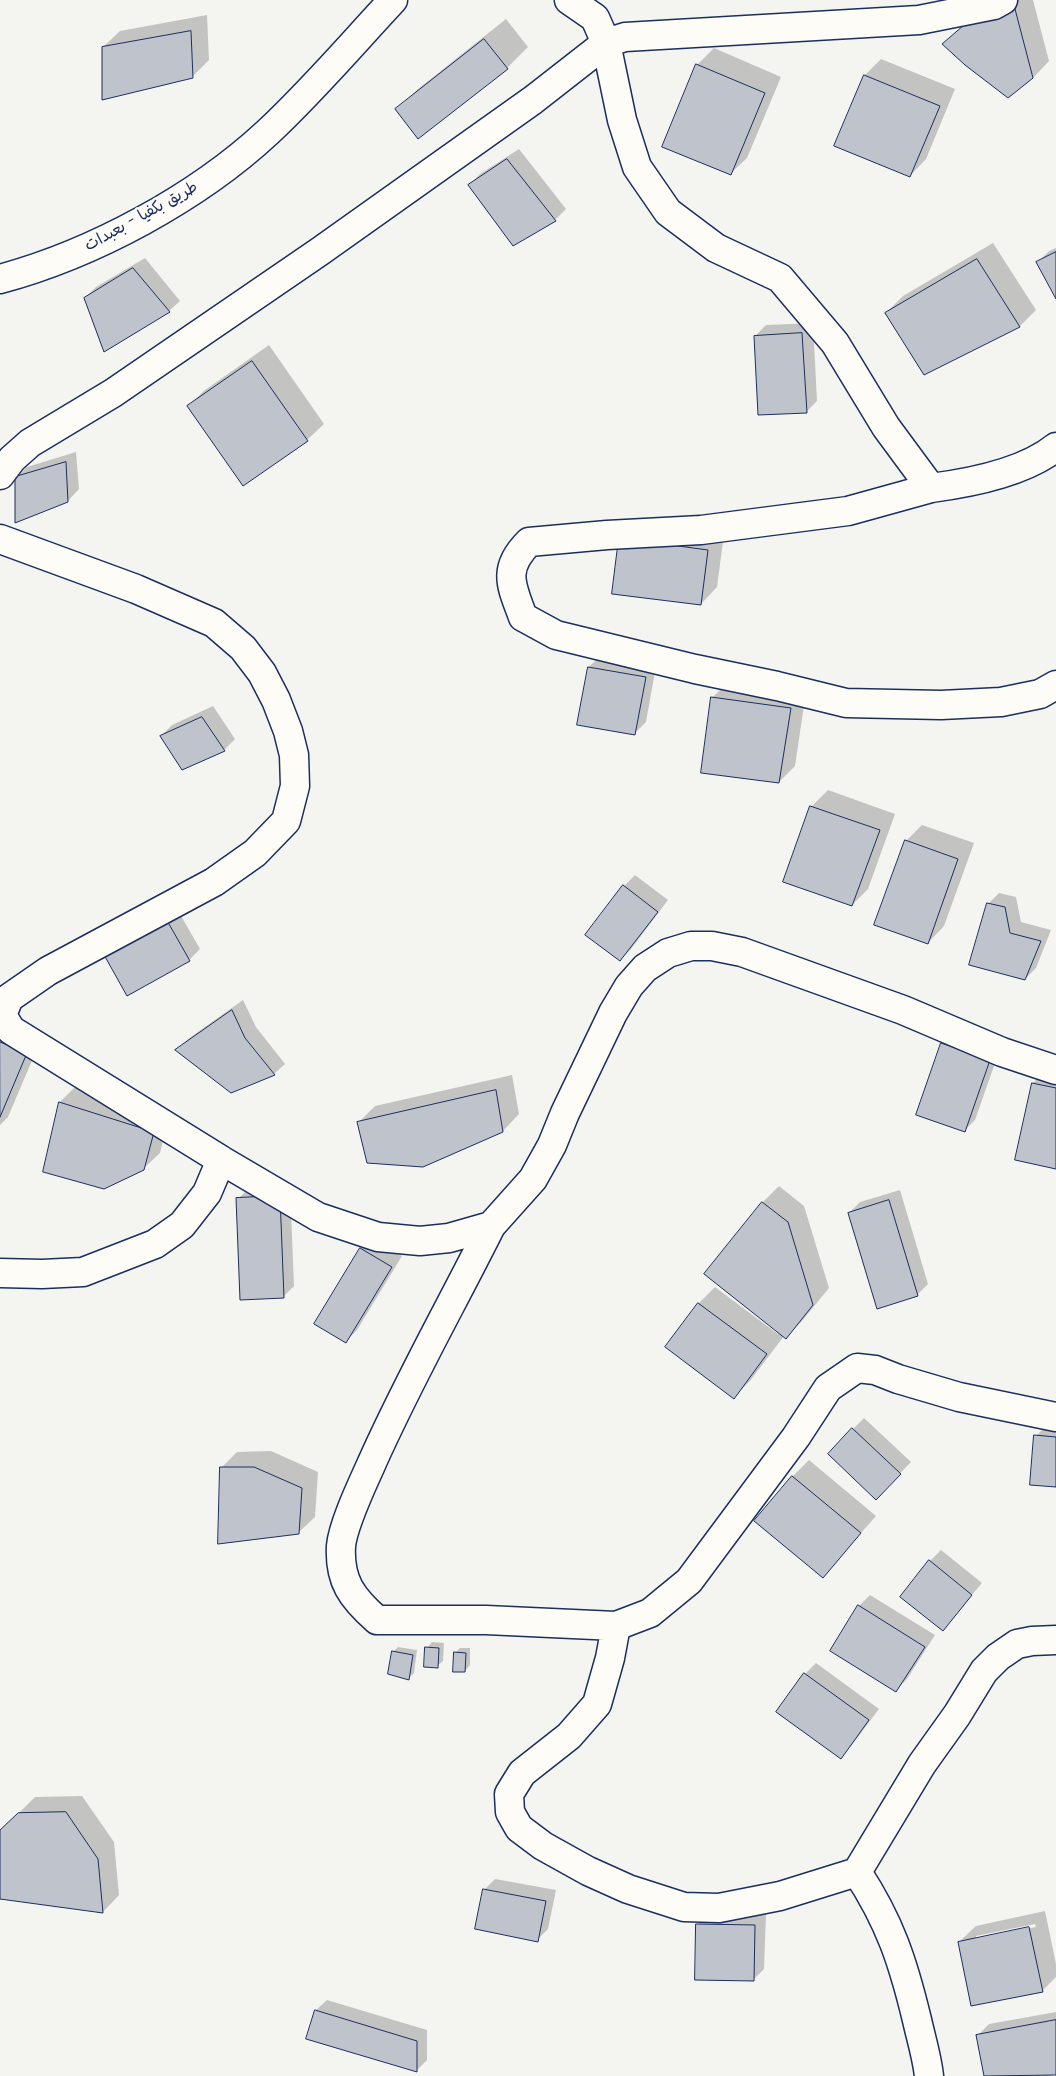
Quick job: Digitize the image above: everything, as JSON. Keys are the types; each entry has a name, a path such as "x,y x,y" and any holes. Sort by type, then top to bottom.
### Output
{"street":[{"name":"طريق بكفيا - بعبدات","path":"0,279 19,274 105,240 179,200 267,133 315,85 393,0"},
{"path":"569,0 595,18 606,43 622,120 637,167 668,212 716,248 780,278 835,343 886,427 931,488"},
{"path":"0,475 12,459 30,443 113,393 319,252 533,100 606,43 625,37 919,20 994,5 1004,0"},
{"path":"1056,447 1042,458 968,483 931,488 848,511 701,530 607,535 529,542 520,551 510,570 513,588 523,617 556,635 846,703 940,705 1001,702 1040,694 1056,685"},
{"path":"0,539 136,589 214,623 243,648 262,673 276,700 288,731 294,755 295,786 286,821 255,853 214,882 48,971 9,998 1,1014 11,1030 221,1160 318,1216 378,1237 420,1241 442,1239 491,1226"},
{"path":"1056,1070 968,1039 903,1010 742,952 712,946 691,946 668,953 646,968 629,986 613,1013 565,1113 552,1145 533,1179 491,1226 409,1384 356,1499 341,1544 344,1579 352,1596 377,1620 486,1620 616,1626 650,1613 689,1581 796,1437 828,1388 857,1368 875,1370 898,1379 960,1397 1056,1417"},
{"path":"0,1273 42,1274 83,1272 155,1244 182,1225 207,1193 221,1160"},
{"path":"616,1626 598,1704 569,1736 522,1773 509,1794 510,1812 519,1828 543,1846 588,1871 628,1889 684,1907 719,1908 780,1896 857,1872 922,1764 957,1715 984,1670 998,1657 1017,1644 1056,1640"},
{"path":"857,1872 873,1897 894,1939 906,1974 929,2076"}],"building":[{"path":"1015,9 1033,78 1008,98 965,65 942,44 979,12"},
{"path":"191,31 193,78 102,100 102,47"},
{"path":"484,39 508,69 418,139 395,109"},
{"path":"696,64 765,93 731,175 662,147"},
{"path":"864,75 940,106 910,177 834,146"},
{"path":"507,159 556,221 513,246 468,185"},
{"path":"1056,252 1056,299 1036,262"},
{"path":"977,259 1020,327 924,375 885,313"},
{"path":"133,268 170,312 104,352 84,298"},
{"path":"802,333 807,413 758,415 754,336"},
{"path":"252,361 308,441 243,486 187,406"},
{"path":"66,462 68,502 15,523 15,477"},
{"path":"619,538 708,550 701,605 612,594"},
{"path":"588,667 646,677 635,735 577,725"},
{"path":"711,697 791,708 779,783 701,773"},
{"path":"202,717 225,751 182,770 160,736"},
{"path":"810,806 880,830 852,906 783,882"},
{"path":"905,840 958,859 928,944 874,925"},
{"path":"623,885 658,912 620,961 585,935"},
{"path":"987,903 1005,907 1010,933 1041,941 1025,980 969,965"},
{"path":"165,917 190,961 127,996 103,953"},
{"path":"232,1010 245,1038 275,1075 231,1093 175,1050"},
{"path":"0,1042 27,1053 0,1117"},
{"path":"941,1043 990,1060 965,1132 916,1115"},
{"path":"1032,1083 1056,1088 1056,1169 1015,1160"},
{"path":"496,1090 503,1132 423,1167 367,1163 357,1122"},
{"path":"59,1102 154,1132 144,1170 104,1189 43,1172"},
{"path":"280,1196 284,1298 240,1300 236,1198"},
{"path":"889,1200 918,1296 877,1309 848,1213"},
{"path":"762,1202 788,1222 813,1305 786,1339 704,1274"},
{"path":"360,1248 392,1267 346,1343 314,1324"},
{"path":"698,1303 767,1354 734,1399 665,1347"},
{"path":"852,1428 901,1474 876,1500 828,1454"},
{"path":"1034,1435 1056,1437 1056,1487 1030,1485"},
{"path":"220,1467 254,1467 302,1488 299,1534 218,1544"},
{"path":"792,1476 861,1533 823,1578 754,1521"},
{"path":"929,1560 972,1595 943,1631 900,1597"},
{"path":"858,1605 925,1647 896,1692 830,1651"},
{"path":"425,1647 439,1648 438,1668 424,1667"},
{"path":"392,1651 413,1655 409,1680 388,1674"},
{"path":"454,1652 466,1653 465,1672 453,1672"},
{"path":"804,1673 869,1720 841,1759 776,1712"},
{"path":"66,1812 98,1859 103,1913 0,1899 0,1830 18,1813"},
{"path":"483,1889 546,1901 538,1942 475,1929"},
{"path":"696,1924 755,1925 754,1981 695,1980"},
{"path":"1029,1927 1043,1992 971,2006 958,1942"},
{"path":"315,2010 417,2041 417,2072 306,2039"},
{"path":"1056,2020 1056,2075 984,2076 976,2035"}]}
